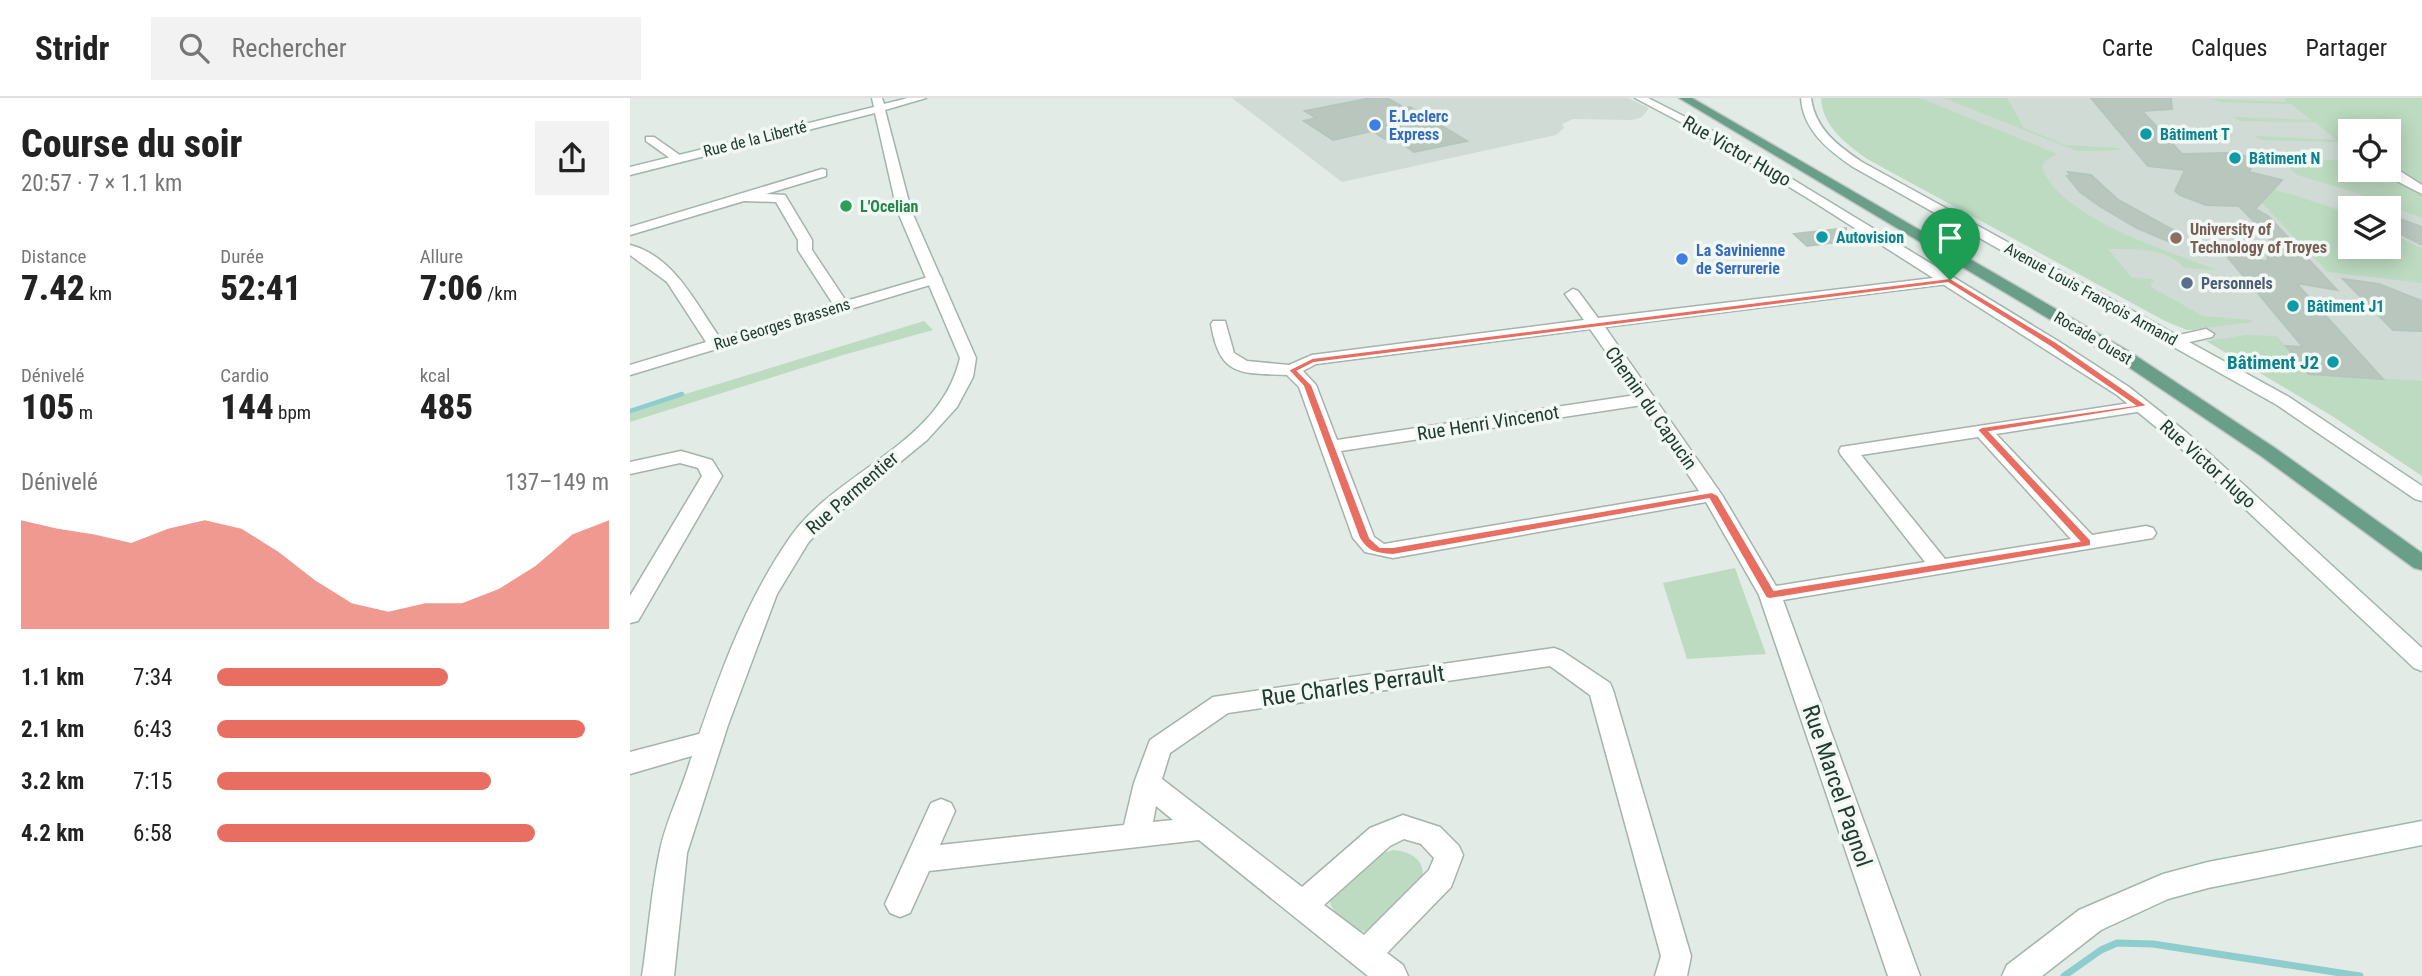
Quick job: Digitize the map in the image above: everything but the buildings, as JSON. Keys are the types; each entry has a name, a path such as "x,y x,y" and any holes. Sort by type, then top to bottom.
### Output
{"main road":[{"name":"Rocade Ouest","path":"1684,98 2124,356 2268,452 2422,563"},
{"name":"Rocade Ouest","path":"1701,98 1749,135"}],"street":[{"name":"Rue de la Liberté","path":"630,171 879,103 921,98"},
{"name":"Avenue Louis François Armand","path":"1806,98 1807,112 1824,138 1845,157 2283,401 2422,495"},
{"name":"Rue Victor Hugo","path":"1641,99 1736,149 2052,344 2143,406 2179,436 2422,662"},
{"name":"Rue Parmentier","path":"658,976 673,853 710,741 766,594 800,539 819,518 920,436 951,403 968,358 904,209 879,103"},
{"path":"650,139 678,158"},
{"path":"630,230 822,173"},
{"path":"2401,178 2422,190"},
{"path":"743,197 780,198 806,240 805,250 842,306"},
{"path":"630,249 647,258 676,281 676,285 716,344"},
{"name":"Rue Georges Brassens","path":"630,370 934,279"},
{"path":"1219,324 1228,357 1234,362 1255,368 1292,370 1318,360 1593,323 1950,280"},
{"path":"1840,293 1855,309"},
{"name":"Chemin du Capucin","path":"1573,294 1712,495 1770,595"},
{"path":"1743,305 1756,321"},
{"path":"2176,341 2206,334"},
{"path":"1292,370 1307,385 1370,554 1712,495"},
{"name":"Rue Henri Vincenot","path":"1330,447 1646,399"},
{"path":"1940,567 1848,451 2143,406"},
{"path":"1982,430 2087,543"},
{"path":"630,467 681,457 705,464 712,476 633,605"},
{"path":"1770,595 2146,533"},
{"name":"Rue Marcel Pagnol","path":"1770,595 1904,976"},
{"name":"Rue Charles Perrault","path":"1136,836 1158,747 1222,704 1554,657 1601,690 1676,956 1671,976"},
{"path":"630,763 710,741"},
{"path":"1147,783 1392,976"},
{"path":"900,904 941,811"},
{"path":"1303,905 1380,837 1403,827 1430,835 1449,855 1441,877 1365,955"},
{"path":"920,860 1205,828"},
{"path":"2018,976 2090,919 2163,887 2217,873 2422,833"}],"shaded area":[{"path":"1232,98 1628,98 1649,108 1642,117 1632,120 1573,119 1562,124 1564,128 1556,135 1342,182"},
{"path":"1827,98 2300,98 2338,123 2338,182 2401,182 2401,173 2422,179 2422,470 2255,364 1877,161"}],"green space":[{"path":"1821,98 1920,98 2057,154 2042,166 2052,185 2069,202 2118,231 2216,270 2184,268 2168,256 2149,251 2108,249 2132,278 2152,279 2154,282 2151,282 2151,287 2203,316 2253,322 2187,330 2165,321 1869,160 1837,134 1822,108"},
{"path":"1944,98 2007,98 2024,128 2065,145 2120,150 2077,151"},
{"path":"2284,98 2422,98 2422,218 2401,210 2401,196 2364,196 2297,175 2279,158 2338,160 2338,182 2401,182 2401,119 2338,119 2338,142 2262,140 2254,136 2336,140 2315,122 2240,121 2233,117 2311,120 2291,104 2220,102 2213,99 2287,102"},
{"path":"2242,182 2338,210 2338,259 2401,259 2401,238 2422,249 2422,283 2328,272"},
{"path":"924,321 933,330 843,355 630,422 630,411"},
{"path":"2246,335 2277,336 2309,374 2422,381 2422,476 2332,416 2206,341"},
{"path":"1735,568 1766,654 1687,659 1663,583"},
{"path":"1393,850 1406,852 1416,858 1422,868 1422,881 1367,932 1356,929 1340,918 1330,902 1334,894 1383,853"}],"waterway":[{"path":"630,411 682,394"},
{"path":"2064,976 2101,950 2117,943 2153,944 2360,976"}],"place":[{"name":"E.Leclerc Express","path":"1375,125"},
{"name":"Bâtiment T","path":"2146,134"},
{"name":"Bâtiment N","path":"2235,158"},
{"name":"L'Ocelian","path":"846,206"},
{"name":"Autovision","path":"1822,237"},
{"name":"University of Technology of Troyes","path":"2176,238"},
{"name":"La Savinienne de Serrurerie","path":"1682,259"},
{"name":"Personnels","path":"2187,283"},
{"name":"Bâtiment J1","path":"2293,306"},
{"name":"Bâtiment J2","path":"2333,362"}],"route":[{"path":"1950,280 2093,370 2143,406 1982,430 2087,543 1770,595 1712,495 1393,551 1379,551 1370,547 1364,538 1307,385 1301,376 1292,370 1312,360 1570,325 1950,280"}]}
